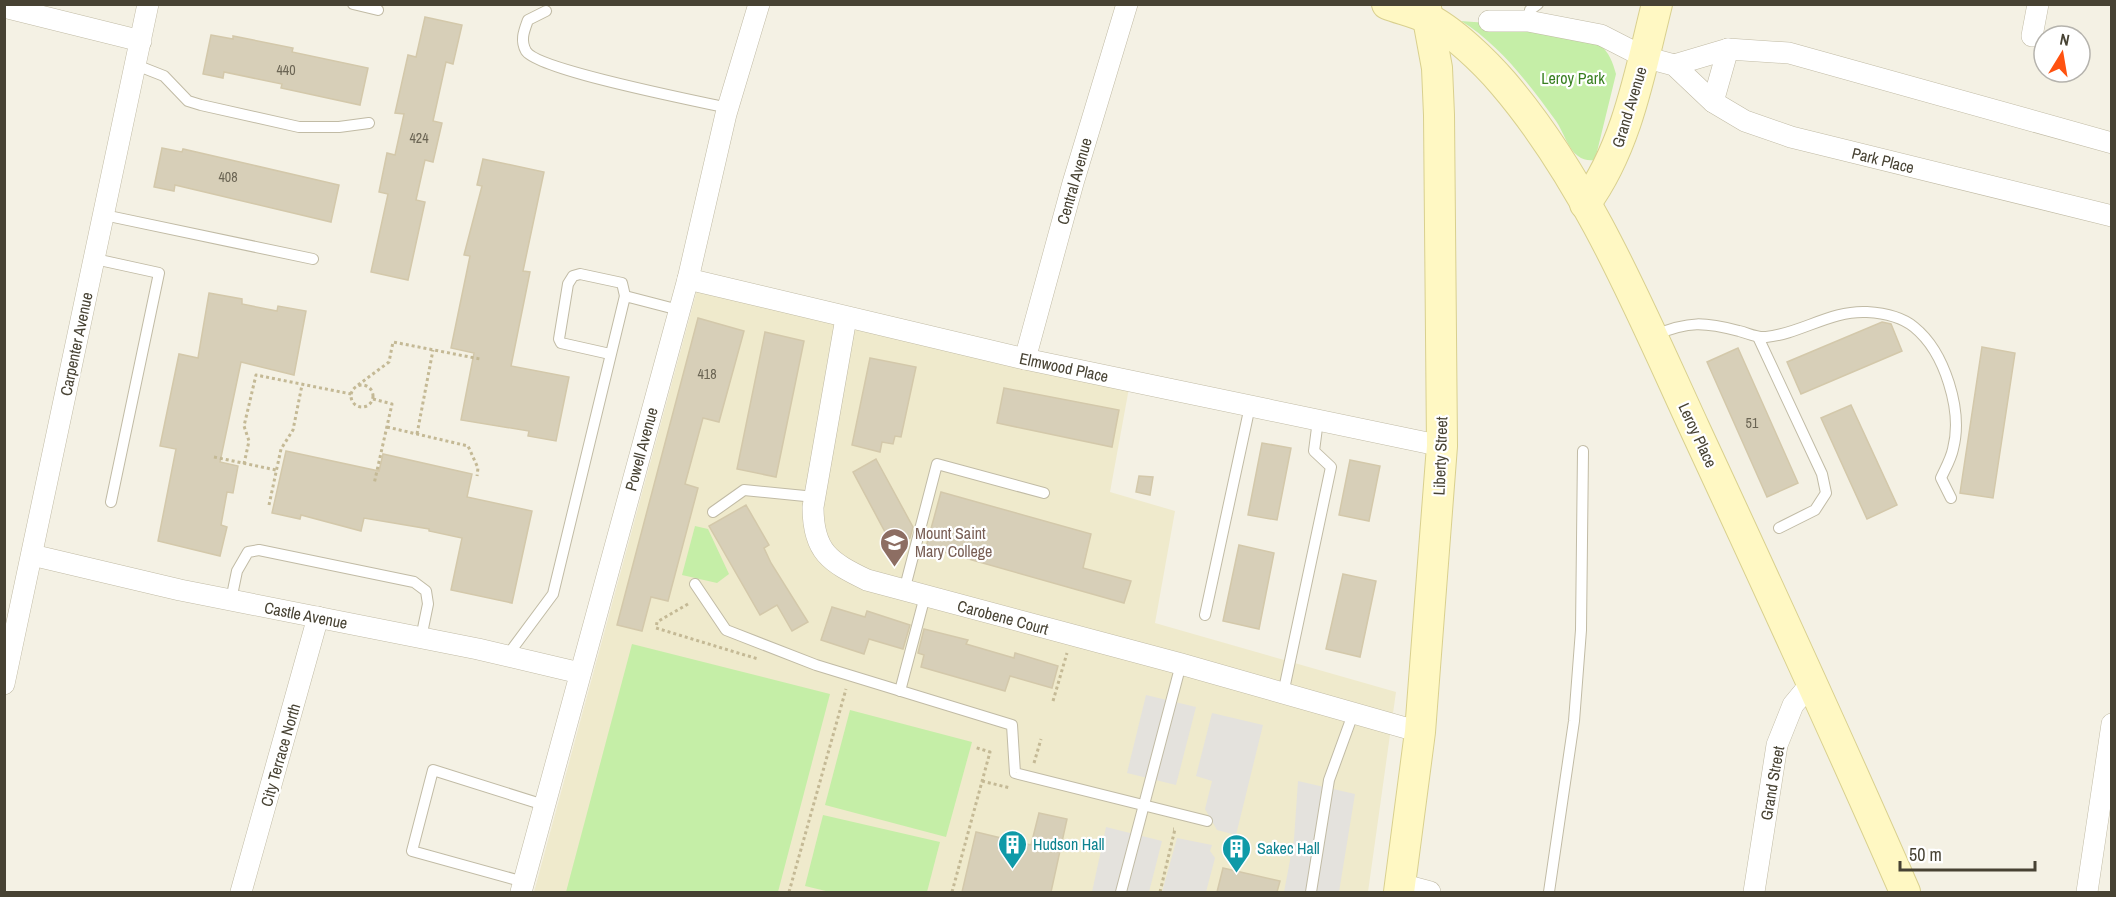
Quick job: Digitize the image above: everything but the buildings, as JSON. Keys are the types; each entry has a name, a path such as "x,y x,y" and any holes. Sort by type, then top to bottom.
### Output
{"street":[{"name":"Carpenter Avenue","path":"4,684 148,4"},
{"name":"Powell Avenue","path":"522,887 680,310 728,108 759,4"},
{"name":"Central Avenue","path":"1025,359 1073,183 1127,4"},
{"name":"Leroy Place","path":"1387,4 1427,12 1502,81 1545,136 1585,204 1652,336 1812,682 1905,892"},
{"name":"Grand Avenue","path":"1585,204 1602,181 1615,153 1644,57 1657,4"},
{"path":"2034,24 2038,4"},
{"path":"4,7 141,41"},
{"name":"Liberty Street","path":"1399,888 1420,732 1442,446 1439,115 1437,68 1427,12"},
{"name":"Park Place","path":"1489,21 1533,13 1601,34 1644,57 1674,65 1713,102 1745,121 1791,137 2112,216"},
{"path":"1713,102 1728,49"},
{"path":"1674,65 1728,49 1789,54 2112,143"},
{"name":"Elmwood Place","path":"688,279 1025,359 1442,446"},
{"name":"Carobene Court","path":"846,318 815,497 813,526 819,547 836,565 867,580 904,591 1181,664 1420,732"},
{"name":"Castle Avenue","path":"32,555 231,600 580,673"},
{"name":"City Terrace North","path":"241,892 318,617"},
{"name":"Grand Street","path":"1754,892 1777,745 1793,705 1812,682"},
{"path":"2087,892 2112,724"},
{"path":"1399,888 1430,892"}],"lane":[{"path":"353,4 378,10"},
{"path":"546,11 528,20 522,37 526,51 535,59 568,70 728,108"},
{"path":"136,64 164,76 188,101 201,105 299,127 339,127 369,123"},
{"path":"104,215 313,259"},
{"path":"95,259 159,273 111,502"},
{"path":"507,656 553,594 570,532 625,296 622,283 580,274 573,276 568,284 559,339 561,343 610,354"},
{"path":"625,296 680,310"},
{"path":"1652,336 1680,325 1704,322 1758,337 1767,337 1846,313 1868,312 1895,317 1915,327 1934,351 1948,381 1956,417 1954,448 1941,478 1951,498"},
{"path":"1758,337 1822,474 1826,493 1815,510 1779,528"},
{"path":"1205,615 1250,406"},
{"path":"1283,694 1331,467 1314,451 1318,420"},
{"path":"1549,892 1574,721 1581,630 1583,452"},
{"path":"904,591 937,464 1044,493"},
{"path":"713,513 744,490 815,497"},
{"path":"231,600 237,571 248,552 259,550 414,582 426,591 428,604 421,638"},
{"path":"695,584 726,630 816,665 1012,725 1015,773 1207,821"},
{"path":"900,691 925,596"},
{"path":"1121,892 1181,664"},
{"path":"1311,892 1329,780 1353,714"},
{"path":"522,887 412,851 434,771 544,805"}],"path":[{"path":"374,399 369,405 358,406 352,402 351,394 358,385 389,362 393,342 480,359"},
{"path":"417,434 433,350"},
{"path":"244,464 249,441 244,426 256,375 351,394"},
{"path":"358,385 365,384 371,388 374,399"},
{"path":"269,505 281,449 293,430 302,385"},
{"path":"374,399 392,404 374,484"},
{"path":"387,428 468,446 478,468 477,477"},
{"path":"214,457 276,470"},
{"path":"1053,700 1068,650"},
{"path":"789,892 847,686"},
{"path":"1033,768 1041,739"},
{"path":"952,892 990,752 974,747"},
{"path":"982,781 1016,789"},
{"path":"1139,820 1175,830 1160,892"}],"shaded area":[{"name":"Mount Saint Mary College","path":"697,290 1129,388 1110,492 1175,511 1155,623 1396,692 1368,892 534,892"},
{"path":"1146,695 1196,707 1176,785 1127,773"},
{"path":"1212,713 1263,725 1236,835 1217,830 1205,809 1212,781 1196,776"},
{"path":"1298,781 1355,794 1339,892 1284,892 1294,839"},
{"path":"1106,827 1162,841 1149,892 1092,892"},
{"path":"1177,838 1212,845 1210,851 1215,858 1206,892 1162,892"}],"green space":[{"name":"Leroy Park","path":"1461,21 1553,30 1588,39 1603,48 1616,74 1595,160 1584,159 1574,153 1556,121 1513,66 1488,41"},
{"path":"695,526 708,529 729,574 717,583 682,575"},
{"path":"632,644 830,694 778,892 566,892"},
{"path":"850,710 972,742 946,837 825,805"},
{"path":"823,815 940,842 927,892 830,892 805,886"}],"place":[{"name":"Mount Saint Mary College","path":"894,568"},
{"name":"Hudson Hall","path":"1012,870"},
{"name":"Sakec Hall","path":"1236,874"}]}
